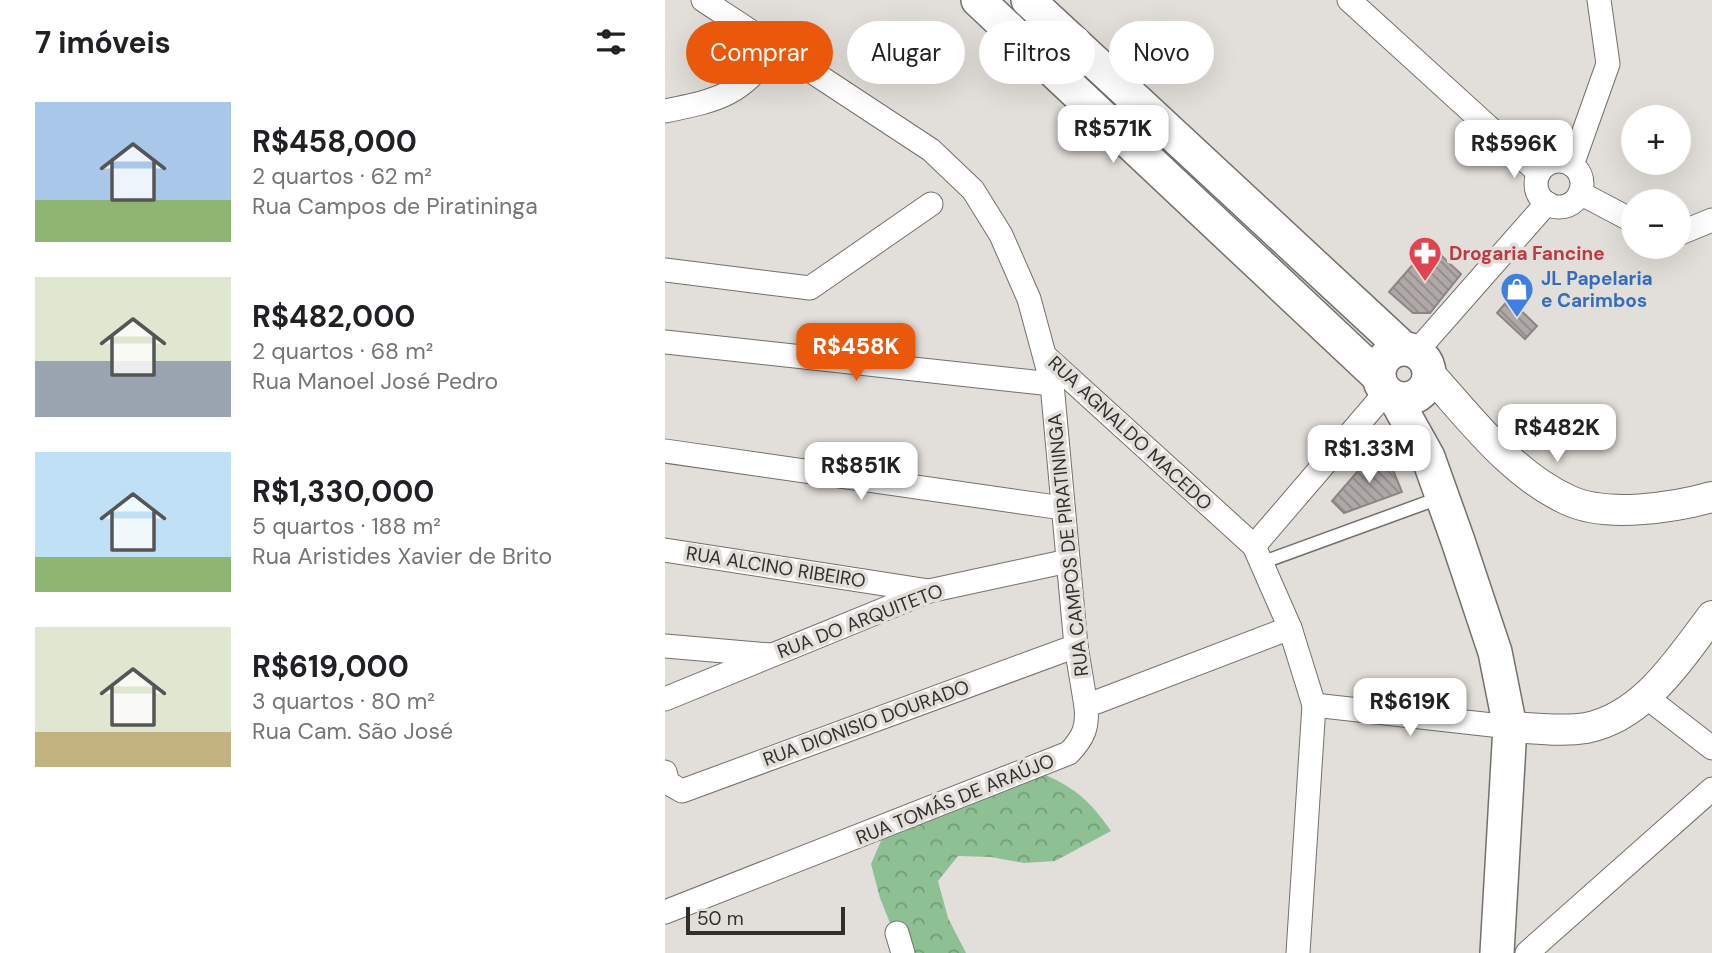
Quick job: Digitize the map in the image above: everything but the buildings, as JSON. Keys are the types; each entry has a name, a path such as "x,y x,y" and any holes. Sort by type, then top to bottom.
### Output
{"main road":[{"path":"978,0 1405,375"},
{"path":"1028,0 1405,375 1428,457 1495,652 1510,727 1497,953"}],"street":[{"name":"RUA AGNALDO MACEDO","path":"703,0 735,21"},
{"path":"1349,0 1539,173"},
{"path":"1572,165 1608,64 1599,0"},
{"path":"665,111 730,94 741,84"},
{"name":"RUA AGNALDO MACEDO","path":"831,84 931,150 973,190 1000,235 1029,299 1045,356 1257,555 1290,628 1314,705 1298,953"},
{"path":"1551,162 1572,165 1581,178 1580,193 1569,204 1562,206 1547,203 1536,185 1539,173 1551,162"},
{"path":"1580,193 1621,215"},
{"path":"1257,555 1547,203"},
{"path":"665,270 810,288 931,204"},
{"path":"1691,229 1712,220"},
{"path":"665,342 1052,384"},
{"name":"RUA CAMPOS DE PIRATININGA","path":"1045,356 1052,384 1076,646 1086,706"},
{"path":"1405,375 1535,481 1570,501 1609,509 1685,505 1712,497"},
{"path":"665,451 1063,508"},
{"name":"RUA ALCINO RIBEIRO","path":"665,550 929,591"},
{"name":"RUA DO ARQUITETO","path":"665,699 929,591 1068,561"},
{"path":"1314,705 1510,727 1582,728 1611,722 1645,696 1672,668 1712,616"},
{"path":"1086,706 1290,628"},
{"path":"665,646 774,655"},
{"name":"RUA DIONISIO DOURADO","path":"665,772 668,783 682,791 1076,646"},
{"path":"1645,696 1712,748"},
{"name":"RUA TOMÁS DE ARAÚJO","path":"665,912 1069,754 1081,741 1088,726 1086,706"},
{"path":"1527,953 1712,789"}],"lane":[{"path":"1257,555 1442,497"}],"green space":[{"path":"1036,771 1079,794 1111,831 1055,861 1024,863 991,857 958,856 938,881 948,918 966,953 902,953 880,898 871,864 884,834"}],"place":[{"name":"Drogaria Fancine","path":"1425,283"},
{"name":"JL Papelaria e Carimbos","path":"1517,319"}]}
